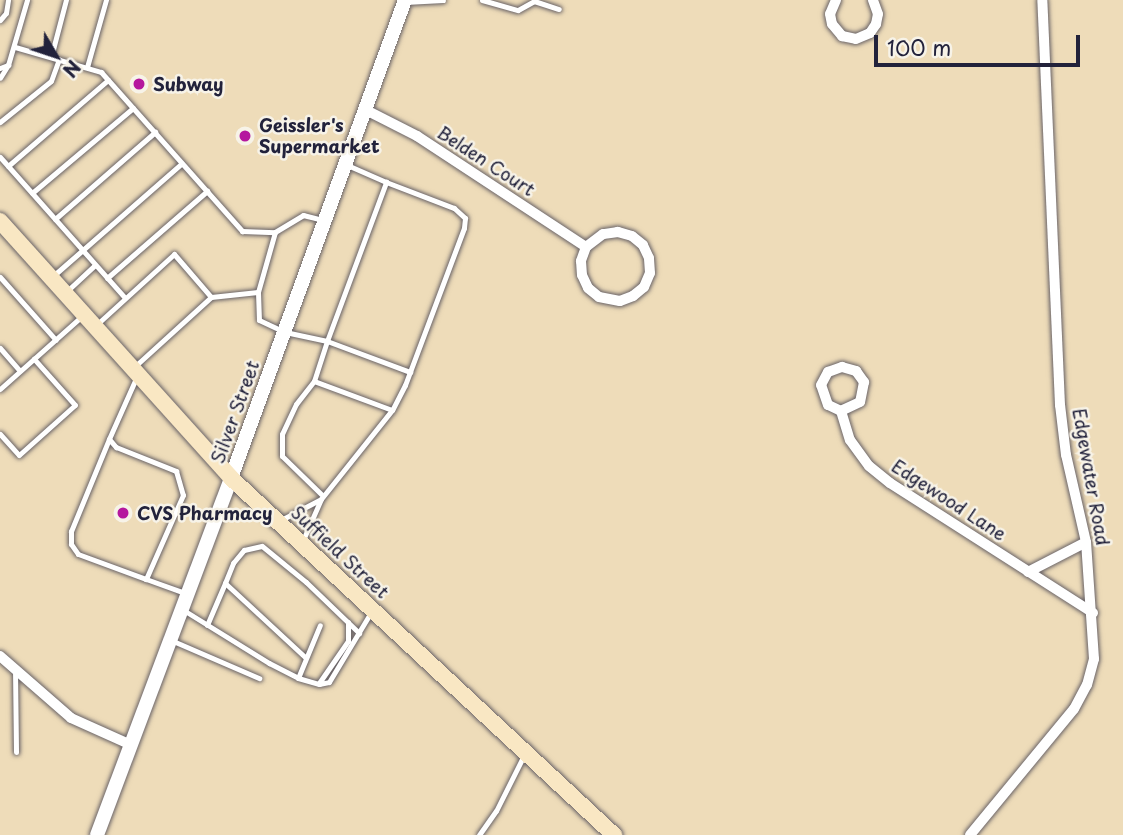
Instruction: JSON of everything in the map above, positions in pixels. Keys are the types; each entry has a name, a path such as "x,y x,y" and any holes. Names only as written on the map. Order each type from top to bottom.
{"main road":[{"name":"Suffield Street","path":"1,225 231,478 614,835"}],"street":[{"path":"831,1 830,19 834,29 842,36 856,39 870,33 876,24 877,9 873,0"},
{"name":"Edgewater Road","path":"970,835 1082,696 1094,659 1086,541 1066,455 1060,405 1042,0"},
{"name":"Silver Street","path":"97,835 285,332 405,1"},
{"name":"Belden Court","path":"364,109 417,136 586,247"},
{"path":"610,232 632,236 643,245 649,258 650,273 644,286 633,296 620,301 606,300 593,293 584,282 581,268 586,247 597,237 610,232"},
{"name":"Edgewood Lane","path":"841,411 860,402 865,389 856,371 842,367 828,372 821,385 828,405 841,411 850,440 878,475 1093,614"},
{"path":"1028,572 1086,541"},
{"path":"0,656 71,718 131,745"}],"lane":[{"path":"0,20 6,13 8,0"},
{"path":"0,78 15,47 27,0"},
{"path":"51,57 66,0"},
{"path":"87,67 106,0"},
{"path":"405,1 443,0"},
{"path":"482,0 518,10 534,1 559,9"},
{"path":"15,47 101,72 242,231 275,232 303,215 324,220"},
{"path":"0,122 51,81 59,60"},
{"path":"0,68 8,65"},
{"path":"8,166 108,80"},
{"path":"32,193 133,108"},
{"path":"55,219 155,132"},
{"path":"0,156 125,298"},
{"path":"51,278 182,163"},
{"path":"302,543 322,497 400,399 464,228 465,218 454,208 344,164"},
{"path":"322,497 282,456 282,434 296,404 314,381 386,182"},
{"path":"107,278 207,191"},
{"path":"275,232 258,292 259,320 285,332 327,341 410,372"},
{"path":"0,389 55,340 125,298 174,254 211,297"},
{"path":"65,293 95,265"},
{"path":"0,278 55,340"},
{"path":"188,594 78,554 71,544 71,531 135,371 211,297 258,292"},
{"path":"0,348 20,371"},
{"path":"0,434 19,455 75,405 34,359"},
{"path":"314,381 392,410"},
{"path":"109,439 116,447 176,471 183,495 146,579"},
{"path":"279,522 322,497"},
{"path":"207,625 233,563 244,550 262,546 306,582 359,633"},
{"path":"225,583 306,658"},
{"path":"182,609 243,649 298,678 319,684 330,682 373,608"},
{"path":"319,684 348,641 348,622"},
{"path":"298,678 320,625"},
{"path":"170,640 259,678"},
{"path":"15,669 16,752"},
{"path":"479,835 496,811 526,752"}],"place":[{"name":"Subway","path":"139,84"},
{"name":"Geissler's Supermarket","path":"245,136"},
{"name":"CVS Pharmacy","path":"123,513"}]}
